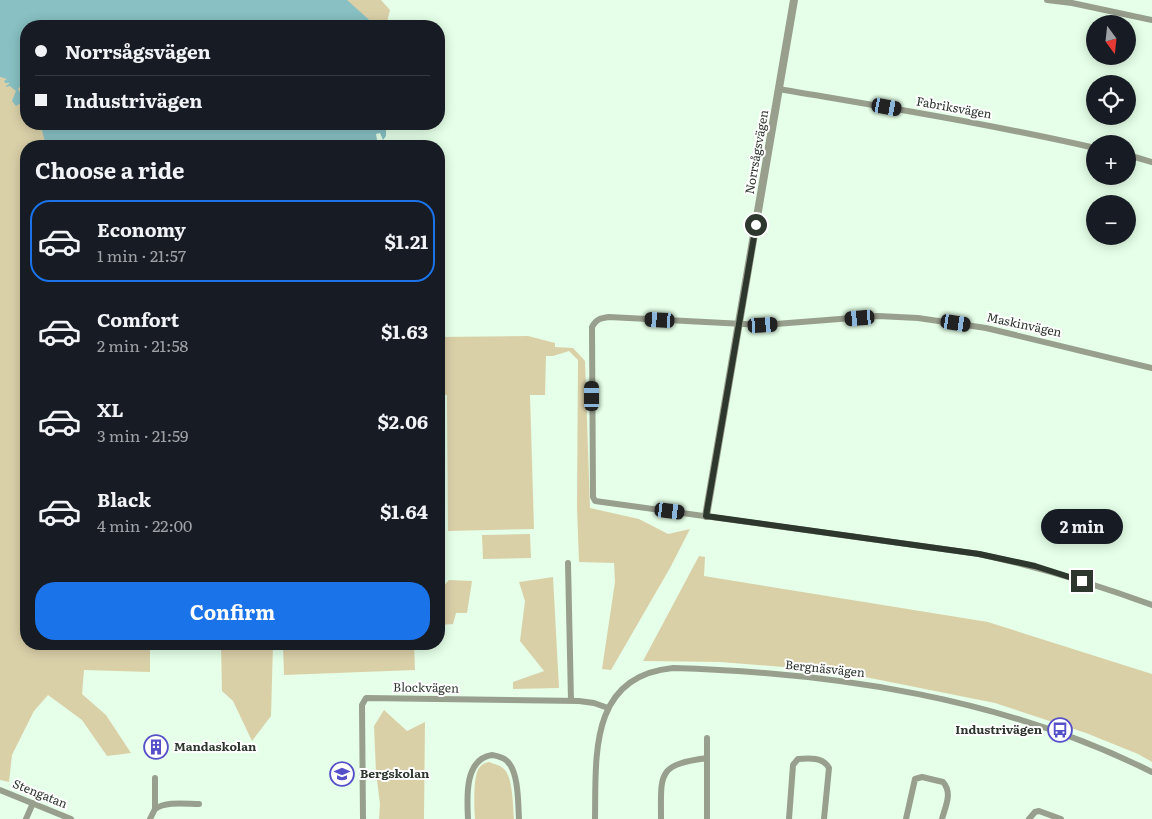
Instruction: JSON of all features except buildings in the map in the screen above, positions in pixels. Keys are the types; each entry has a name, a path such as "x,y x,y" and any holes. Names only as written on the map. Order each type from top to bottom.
{"street":[{"name":"Norrsågsvägen","path":"706,516 794,0"},
{"path":"1047,0 1152,20"},
{"name":"Fabriksvägen","path":"779,89 946,118 1086,146"},
{"path":"1136,157 1152,162"},
{"name":"Maskinvägen","path":"706,516 595,501 593,497 592,327 600,318 763,325 878,316 918,318 986,328 1152,368"},
{"path":"706,516 979,554 1035,566 1152,605"},
{"path":"568,563 571,701"},
{"name":"Bergnäsvägen","path":"595,819 600,736 608,708 616,696 631,682 644,674 661,670 689,669 853,682 901,690 949,700 1035,724 1080,740 1152,772"},
{"name":"Blockvägen","path":"363,819 362,705 366,698 571,701 594,703 608,708"},
{"path":"707,738 707,819"},
{"path":"468,819 470,775 480,759 492,755 507,761 512,769 518,797 519,819"},
{"path":"661,819 662,777 674,765 684,761 707,758"},
{"path":"789,819 793,765 798,759 807,758 822,760 826,762 829,768 824,819"},
{"path":"906,819 912,786 915,779 922,776 943,782 948,788 948,798 942,819"},
{"path":"150,819 155,809 155,778"},
{"name":"Stengatan","path":"0,790 71,819"},
{"path":"26,819 33,803"},
{"path":"155,809 170,804 199,804"},
{"path":"1029,819 1035,812 1039,811 1061,819"}],"shaded area":[{"path":"0,0 381,0 390,10 388,20 369,20 356,9 142,20 20,20 20,130 254,130 245,140 20,140 20,650 150,650 150,672 84,670 82,694 106,715 131,753 107,756 82,720 48,695 34,711 12,755 9,782 0,780"},
{"path":"528,336 555,343 555,347 573,348 585,361 590,508 639,519 668,534 690,529 670,568 611,670 602,669 615,582 614,563 579,562 577,507 578,360 569,351 546,356 545,395 530,395 534,529 448,531 445,337"},
{"path":"530,534 531,558 483,559 482,535"},
{"path":"699,556 705,557 704,576 988,622 1152,674 1152,762 1138,754 1086,733 995,703 835,671 720,662 643,661"},
{"path":"553,577 559,688 513,689 513,682 544,671 520,641 525,601 519,582"},
{"path":"449,580 472,581 467,613 456,613 453,624 445,625 445,584"},
{"path":"221,650 273,650 271,716 252,741 233,701 222,691"},
{"path":"283,650 414,650 415,670 284,675"},
{"path":"384,710 407,731 425,722 424,819 379,819 380,804 376,772 374,726"},
{"path":"489,762 501,766 507,773 512,792 514,819 475,819 474,792 477,772 481,766"}],"water":[{"path":"0,0 347,0 369,20 20,20 20,86 18,89 20,104 16,106 12,101 16,91 10,86 6,87 10,83 5,83 4,81 7,79 0,77"},
{"path":"42,130 386,130 386,136 383,140 380,133 376,134 377,140 44,140"}],"place":[{"name":"Industrivägen","path":"1060,730"},
{"name":"Mandaskolan","path":"156,747"},
{"name":"Bergskolan","path":"342,774"}],"route":[{"path":"756,225 706,516 979,554 1035,566 1082,581"}]}
